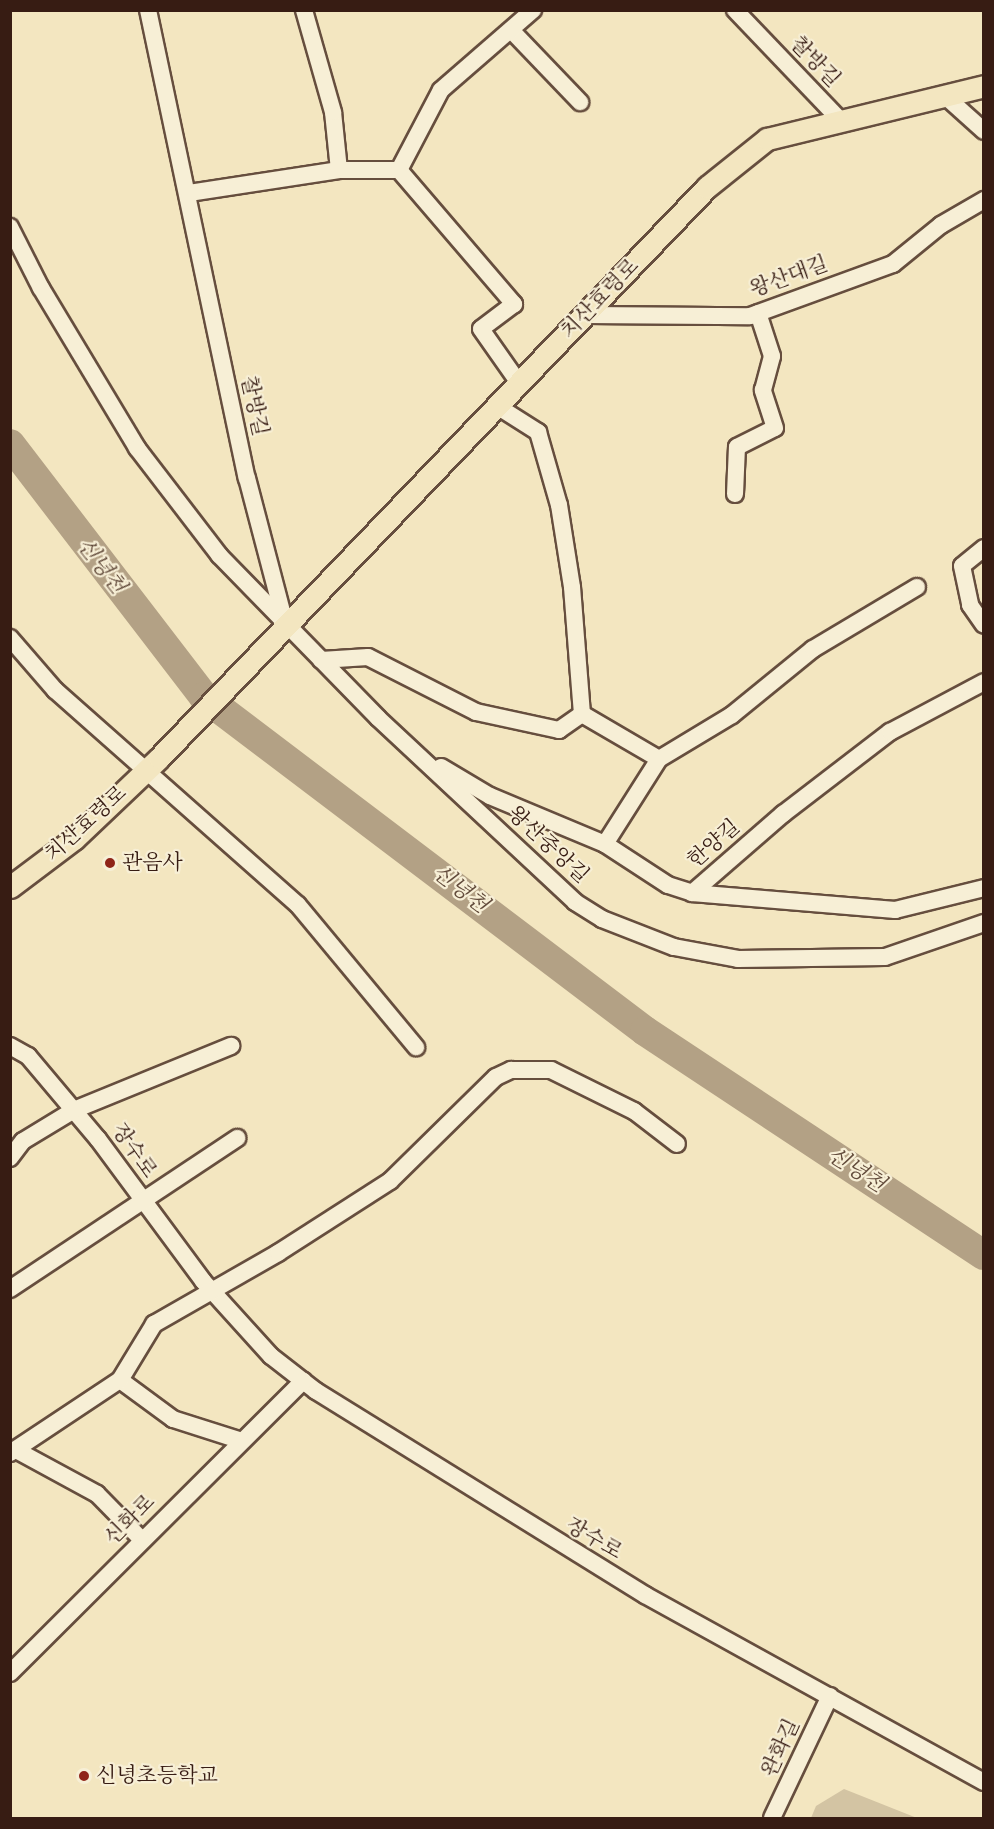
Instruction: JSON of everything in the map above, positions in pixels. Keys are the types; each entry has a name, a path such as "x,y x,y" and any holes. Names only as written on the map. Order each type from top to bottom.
{"main road":[{"name":"치산효령로","path":"10,887 74,839 153,764 707,187 767,139 839,119 984,86"}],"street":[{"name":"찰방길","path":"148,10 189,193 247,478 286,627"},
{"path":"304,10 333,112 339,170"},
{"path":"399,170 441,90 533,10"},
{"name":"찰방길","path":"735,10 839,119"},
{"path":"511,30 580,102"},
{"path":"945,96 984,131"},
{"path":"189,193 339,170 399,170 514,304 481,329 519,383"},
{"name":"왕산대길","path":"586,315 704,318 758,313 892,264 941,225 984,200"},
{"name":"왕산중앙길","path":"10,227 41,288 138,448 219,555 286,627 567,896 603,919 674,947 738,959 848,961 885,957 984,923"},
{"path":"735,494 737,447 776,428 763,390 771,356 758,313"},
{"path":"497,406 538,432 558,505 572,587 582,714"},
{"path":"984,548 962,566 970,605 984,625"},
{"name":"왕산중앙길","path":"605,844 659,759 732,715 813,649 917,587"},
{"path":"10,638 55,690 153,764 298,905 416,1047"},
{"path":"321,660 368,657 476,712 559,730 582,714"},
{"name":"한양길","path":"425,758 490,796 605,844 668,885 692,893 783,814 890,732 984,682"},
{"path":"582,714 659,759"},
{"path":"692,893 895,910 984,888"},
{"name":"장수로","path":"10,1046 28,1056 74,1110 142,1202 213,1291 271,1356 303,1381 524,1523 984,1782"},
{"path":"10,1158 23,1141 74,1110 231,1046"},
{"path":"141,1539 97,1494 13,1452 120,1380 154,1324 213,1291 390,1181 453,1124 475,1096 511,1070 551,1070 585,1083 634,1111 677,1144"},
{"path":"10,1289 237,1138"},
{"path":"120,1380 173,1419 242,1441"},
{"name":"신화로","path":"10,1673 141,1539 303,1381"},
{"name":"완화길","path":"772,1818 830,1696"}],"shaded area":[{"path":"844,1789 917,1818 811,1818 816,1806"}],"waterway":[{"name":"신녕천","path":"10,444 204,697 645,1031 984,1255"}],"place":[{"name":"관음사","path":"110,863"},
{"name":"신녕초등학교","path":"84,1776"}]}
